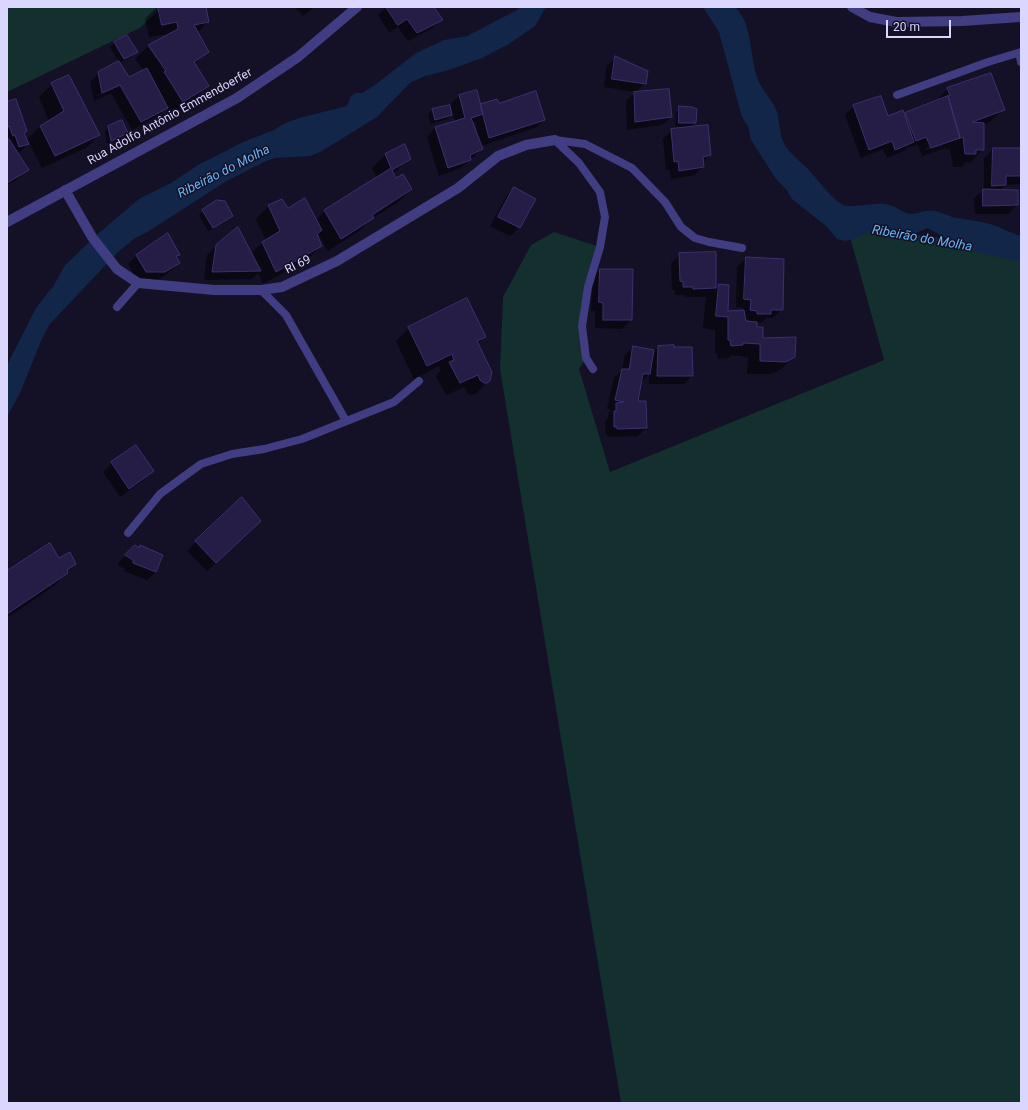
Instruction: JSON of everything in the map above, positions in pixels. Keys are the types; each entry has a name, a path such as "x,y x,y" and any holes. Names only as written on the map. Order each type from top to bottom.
{"street":[{"name":"Rua Adolfo Antônio Emmendoerfer","path":"7,222 237,98 298,57 357,7"},
{"path":"852,7 870,17 896,22 962,21 1021,17"},
{"name":"RI 69","path":"65,190 92,237 117,269 138,283 214,290 261,290 282,287 336,261 458,188 498,156 526,146 555,140"}],"lane":[{"path":"897,94 988,62 1020,53 1021,62"},
{"path":"555,140 585,144 632,168 665,202 681,227 695,238 742,248"},
{"path":"555,140 579,163 600,192 605,217 600,247 588,288 582,326 586,358 592,369"},
{"path":"118,307 138,283"},
{"path":"261,290 286,315 346,421"},
{"path":"128,533 160,494 201,464 232,454 264,449 302,439 394,402 419,381"}],"green space":[{"path":"7,7 162,7 140,28 7,92"},
{"path":"847,226 951,243 1021,259 1021,1103 621,1103 500,369 503,297 531,245 554,232 600,247 582,326 586,358 579,369 610,472 884,360"}],"water":[{"path":"520,7 546,7 535,26 509,44 482,58 449,70 425,76 410,83 377,117 322,151 310,156 275,158 264,162 225,182 149,231 135,238 117,253 49,325 20,393 7,417 7,365 36,308 54,285 65,265 100,232 139,199 171,183 198,165 243,142 274,130 283,124 299,118 347,106 351,96 355,93 362,93 375,85 416,53 444,40 467,36"},
{"path":"703,7 735,7 741,15 749,34 757,77 761,86 776,108 781,134 786,147 838,202 847,206 885,204 911,214 925,211 940,212 954,217 994,225 1021,236 1021,261 998,251 968,251 958,247 927,228 912,235 900,234 885,229 877,229 845,241 837,239 826,226 792,199 786,189 776,179 751,140 748,126 742,117 719,32"}],"building":[{"path":"158,7 206,7 209,22 194,25 209,52 194,62 209,86 183,102 164,72 166,71 148,45 178,29 177,22 162,25"},
{"path":"386,7 434,7 443,20 417,33 407,19 398,25"},
{"path":"127,35 138,52 124,59 114,42"},
{"path":"615,56 648,71 646,84 612,79"},
{"path":"119,61 129,77 147,68 168,108 141,122 120,85 102,93 98,72"},
{"path":"991,73 1005,110 972,122 984,123 984,150 976,150 976,154 965,154 963,137 960,138 947,88"},
{"path":"69,75 100,135 55,156 40,126 64,111 51,83"},
{"path":"669,89 672,117 635,122 634,92"},
{"path":"477,90 483,114 471,118 483,149 470,155 471,160 448,168 435,127 465,118 459,95"},
{"path":"536,91 545,120 489,138 480,104 497,99 499,103"},
{"path":"881,96 888,116 903,110 914,142 895,150 892,141 869,150 853,105"},
{"path":"948,96 960,138 931,148 926,137 916,141 905,113"},
{"path":"16,99 27,131 24,133 29,144 19,147 15,135 13,136 9,126 7,127 7,102"},
{"path":"450,105 452,115 435,120 432,109"},
{"path":"679,106 697,109 696,123 679,123"},
{"path":"122,120 128,133 111,141 108,126"},
{"path":"708,125 711,155 703,157 704,167 679,171 678,161 674,162 671,129"},
{"path":"9,139 29,170 7,183 7,141"},
{"path":"405,144 411,159 392,170 396,178 403,174 412,189 372,215 374,218 341,239 324,210 391,168 385,154"},
{"path":"993,148 1021,148 1021,176 1006,176 1006,185 992,186"},
{"path":"514,187 536,199 520,228 498,217"},
{"path":"983,189 1018,190 1018,205 983,206"},
{"path":"305,198 322,230 317,234 322,246 276,272 262,242 280,231 268,205 282,199 288,208"},
{"path":"217,200 225,201 233,216 213,228 202,210"},
{"path":"238,227 261,271 212,272 216,245"},
{"path":"168,233 180,255 176,256 180,263 165,272 146,272 136,255"},
{"path":"716,252 716,288 693,289 693,287 683,287 683,282 680,281 679,253"},
{"path":"746,257 784,259 783,310 771,310 771,314 757,314 757,311 750,310 751,300 744,299"},
{"path":"600,269 633,269 632,320 603,320 603,303 599,302"},
{"path":"719,284 729,285 728,311 744,310 746,321 757,322 757,327 763,327 763,338 796,337 795,357 786,362 760,361 760,344 743,343 743,345 731,346 730,340 728,340 728,317 716,316"},
{"path":"467,298 486,337 477,341 492,372 490,381 487,383 480,380 478,375 460,383 449,362 454,360 452,354 427,366 408,327"},
{"path":"674,345 674,347 692,347 693,376 657,376 658,346"},
{"path":"633,346 654,350 650,374 643,374 638,401 646,401 647,428 617,429 617,427 614,427 614,411 616,411 616,403 624,402 615,400 622,369 629,369"},
{"path":"136,445 154,471 129,489 111,462"},
{"path":"242,497 261,521 216,563 195,541"},
{"path":"50,543 59,558 70,552 76,564 67,570 68,573 7,614 7,571"},
{"path":"135,545 139,548 140,545 163,555 156,572 133,563 133,560 125,555"}],"waterway":[{"name":"Ribeirão do Molha","path":"867,229 962,245"},
{"name":"Ribeirão do Molha","path":"981,250 1021,259"}]}
